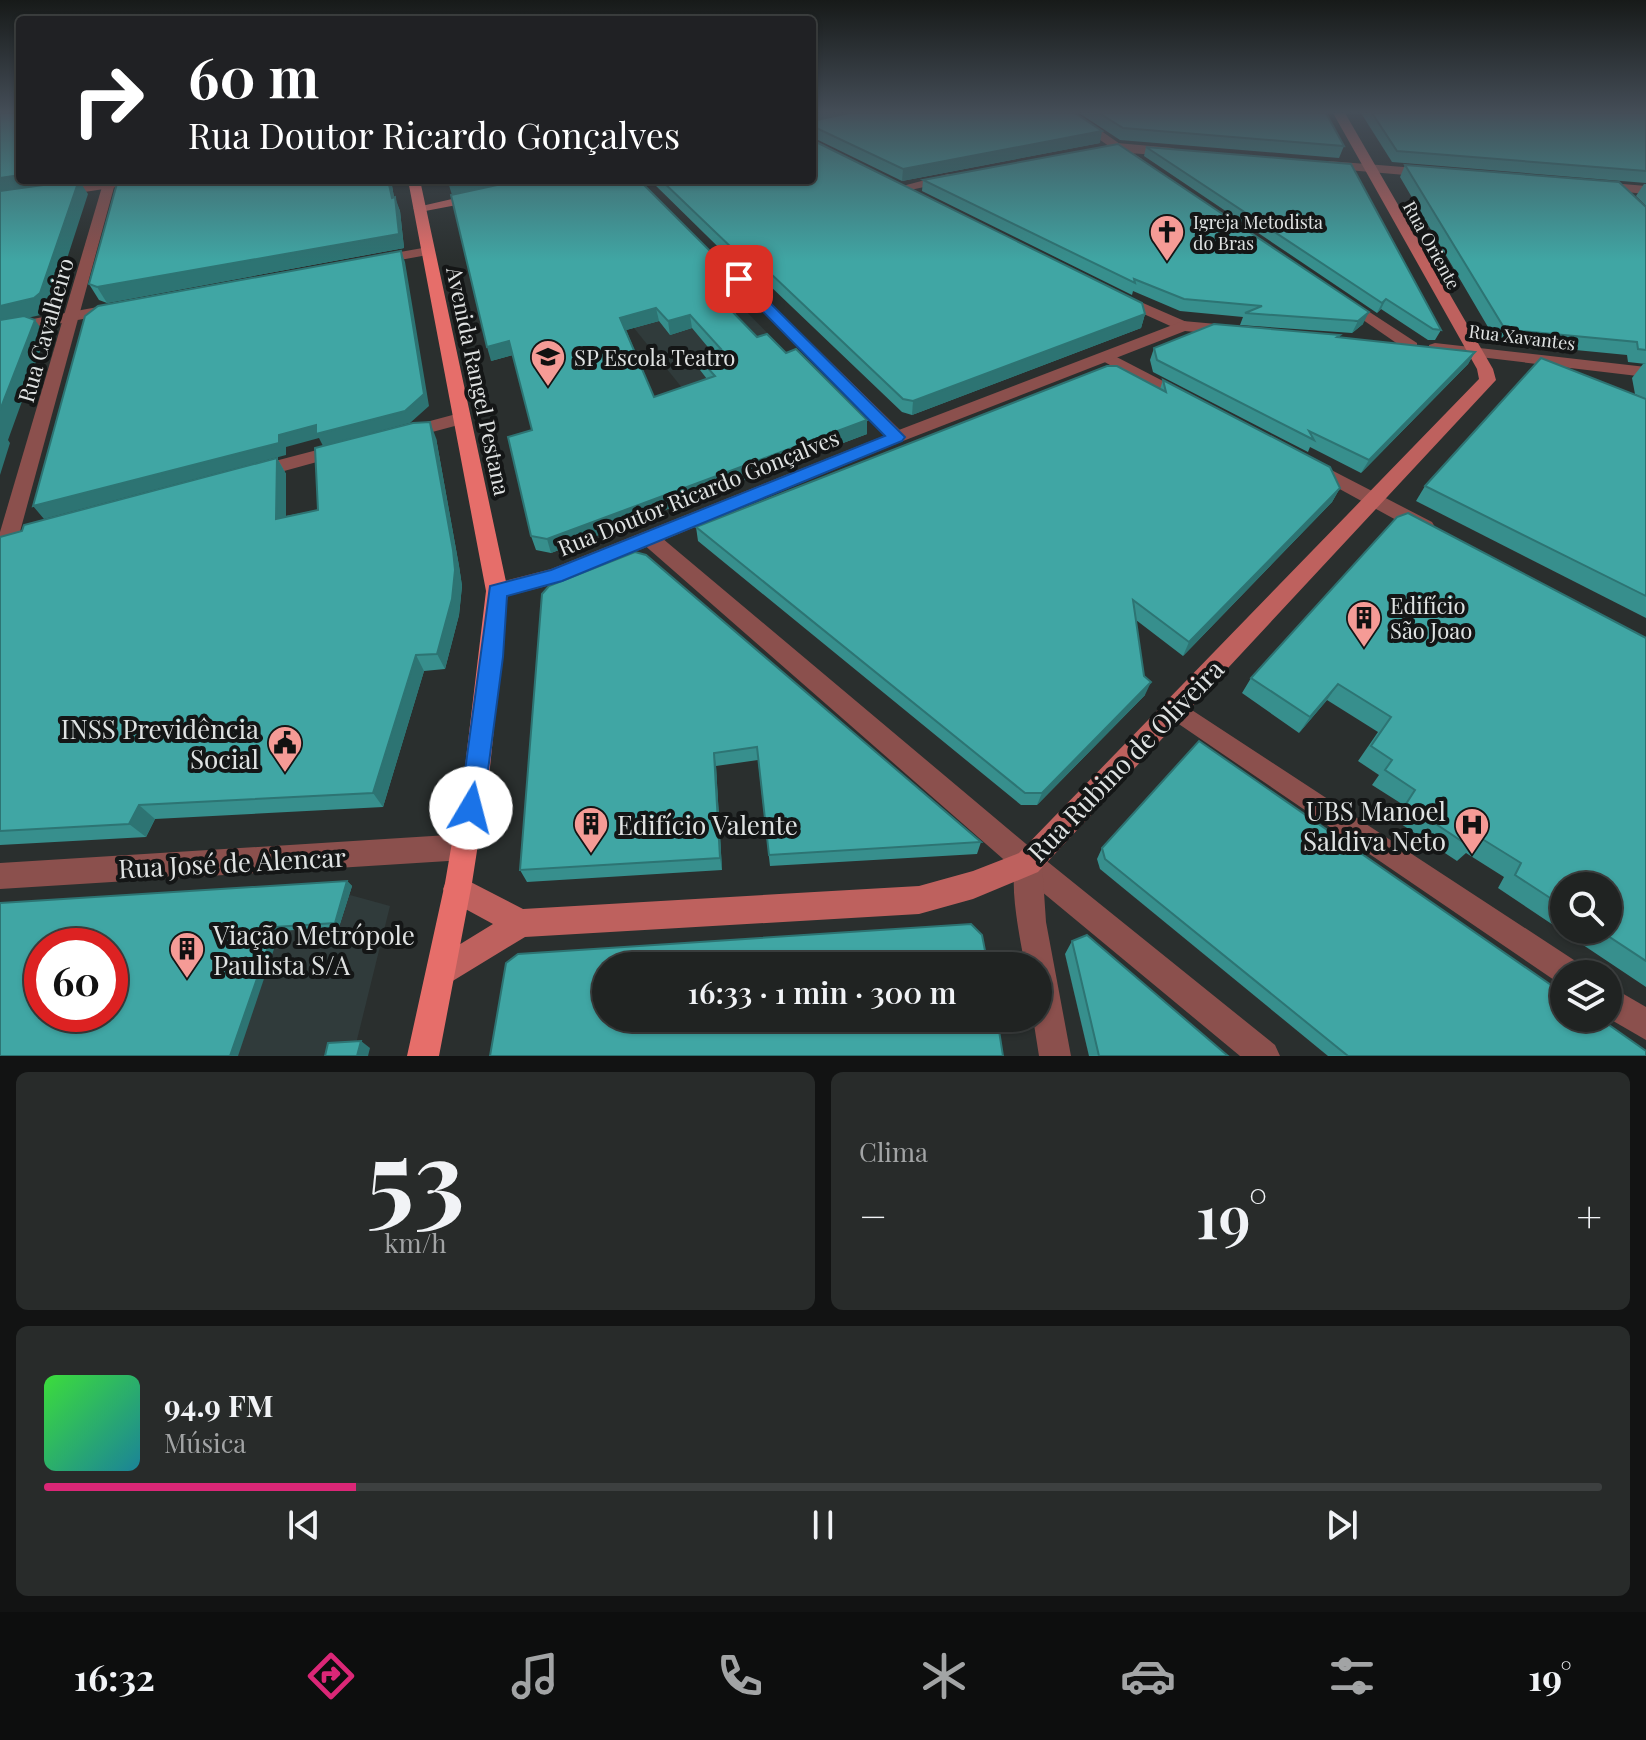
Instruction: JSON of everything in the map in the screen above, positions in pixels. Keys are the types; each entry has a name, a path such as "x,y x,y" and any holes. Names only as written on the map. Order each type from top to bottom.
{"main road":[{"name":"Rua Oriente","path":"1366,162 1473,351"},
{"name":"Avenida Rangel Pestana","path":"415,184 460,419 491,547 497,591 493,657 464,847 423,1056"},
{"path":"420,208 489,195"},
{"name":"Rua Rubino de Oliveira","path":"441,972 521,923 919,900 973,885 1028,863 1485,386 1488,375 1473,351"},
{"path":"457,889 521,923"}],"street":[{"path":"1140,162 1150,169"},
{"path":"1314,163 1435,173"},
{"path":"929,202 895,185 969,174"},
{"path":"44,194 99,184"},
{"name":"Rua Cavalheiro","path":"4,540 109,184"},
{"path":"1585,185 1646,190"},
{"path":"1616,187 1635,207"},
{"path":"705,246 897,437"},
{"path":"357,264 428,251"},
{"path":"1326,288 1411,346"},
{"path":"1106,291 1183,326 1244,331"},
{"path":"0,330 130,306"},
{"name":"Rua Doutor Ricardo Gonçalves","path":"497,591 555,576 897,437 1183,326"},
{"name":"Rua Xavantes","path":"1380,343 1646,372"},
{"path":"1107,357 1201,408"},
{"path":"1526,358 1591,385"},
{"path":"386,438 460,419"},
{"path":"240,477 357,446"},
{"path":"1298,459 1445,537"},
{"path":"4,540 31,533"},
{"path":"649,538 1028,863 1264,1056"},
{"path":"1175,709 1550,961"},
{"name":"Rua José de Alencar","path":"0,876 464,847"},
{"path":"1028,863 1032,922 1055,1056"},
{"path":"1622,1009 1646,1025"}],"shaded area":[{"path":"730,295 797,363 691,399 630,323"},
{"name":"Viação Metrópole Paulista S/A","path":"321,887 390,906 353,1056 0,1056 0,907"}],"building":[{"path":"0,162 16,162 16,176 0,178"},
{"path":"816,162 857,162 1142,303 1145,314 913,401 903,399 768,271 758,273 665,184 816,184"},
{"path":"889,162 938,162 903,169"},
{"path":"1019,162 1145,162 1369,312 1358,321 1245,313 1262,306 1184,299 1134,279 1135,283 923,180"},
{"path":"1169,162 1351,164 1441,330 1433,329 1386,299 1382,303"},
{"path":"1537,162 1646,162 1646,171"},
{"path":"1405,165 1619,182 1646,207 1646,350 1638,349 1637,342 1511,330 1503,326"},
{"path":"50,184 78,184 40,293 34,298 0,306 0,191"},
{"path":"117,184 389,184 392,198 395,197 399,234 97,287 89,284"},
{"path":"502,184 643,184 738,279 719,284 734,300 724,303 757,337 767,334 786,353 796,349 867,420 547,539 531,536 508,437 532,430 509,341 487,347 451,195","holes":["656,308 668,321 690,315 721,349 698,357 715,376 654,397 620,318"]},
{"path":"401,251 424,394 405,411 316,434 316,425 279,435 279,443 33,506 85,316 98,306"},
{"path":"24,316 35,320 0,410 0,320"},
{"path":"1214,324 1340,335 1337,337 1475,352 1369,460 1309,431 1314,440 1157,360 1154,348"},
{"path":"1541,358 1646,399 1646,596 1425,486"},
{"path":"1107,366 1117,366 1166,392 1163,380 1330,467 1340,488 1189,642 1133,600 1144,676 1151,682 1042,793 1025,793 696,527"},
{"path":"430,422 453,550 455,570 452,599 437,654 416,655 373,793 139,805 129,824 0,831 0,537 22,531 24,525 277,458 276,519 318,510 315,448 413,423"},
{"path":"1408,513 1646,638 1646,961 1620,944 1622,872 1550,872 1550,898 1515,875 1521,863 1479,837 1472,848 1406,804 1415,790 1385,770 1392,760 1371,746 1391,717 1338,684 1310,717 1251,678 1397,517"},
{"path":"635,552 646,555 981,842 769,855 757,747 714,753 720,858 520,870 542,594 549,586"},
{"path":"1199,741 1550,984 1550,1032 1619,1032 1646,1051 1646,1056 1348,1056 1105,859 1102,848"},
{"name":"Viação Metrópole Paulista S/A","path":"347,881 335,923 275,927 230,1056 0,1056 0,903"},
{"path":"971,924 982,935 985,952 592,952 592,1032 999,1032 1003,1056 490,1056 506,963 518,954"},
{"path":"1087,935 1228,1056 1099,1056 1072,941"},
{"path":"361,1041 357,1056 325,1056 328,1043"}],"place":[{"name":"Igreja Metodista do Bras","path":"1167,263"},
{"name":"SP Escola Teatro","path":"548,388"},
{"name":"Edifício São Joao","path":"1364,649"},
{"name":"INSS Previdência Social","path":"285,774"},
{"name":"Edifício Valente","path":"591,855"},
{"name":"UBS Manoel Saldiva Neto","path":"1472,856"},
{"name":"Viação Metrópole Paulista S/A","path":"187,980"}],"route":[{"path":"471,808 493,657 497,591 555,576 897,437 739,279"}]}
